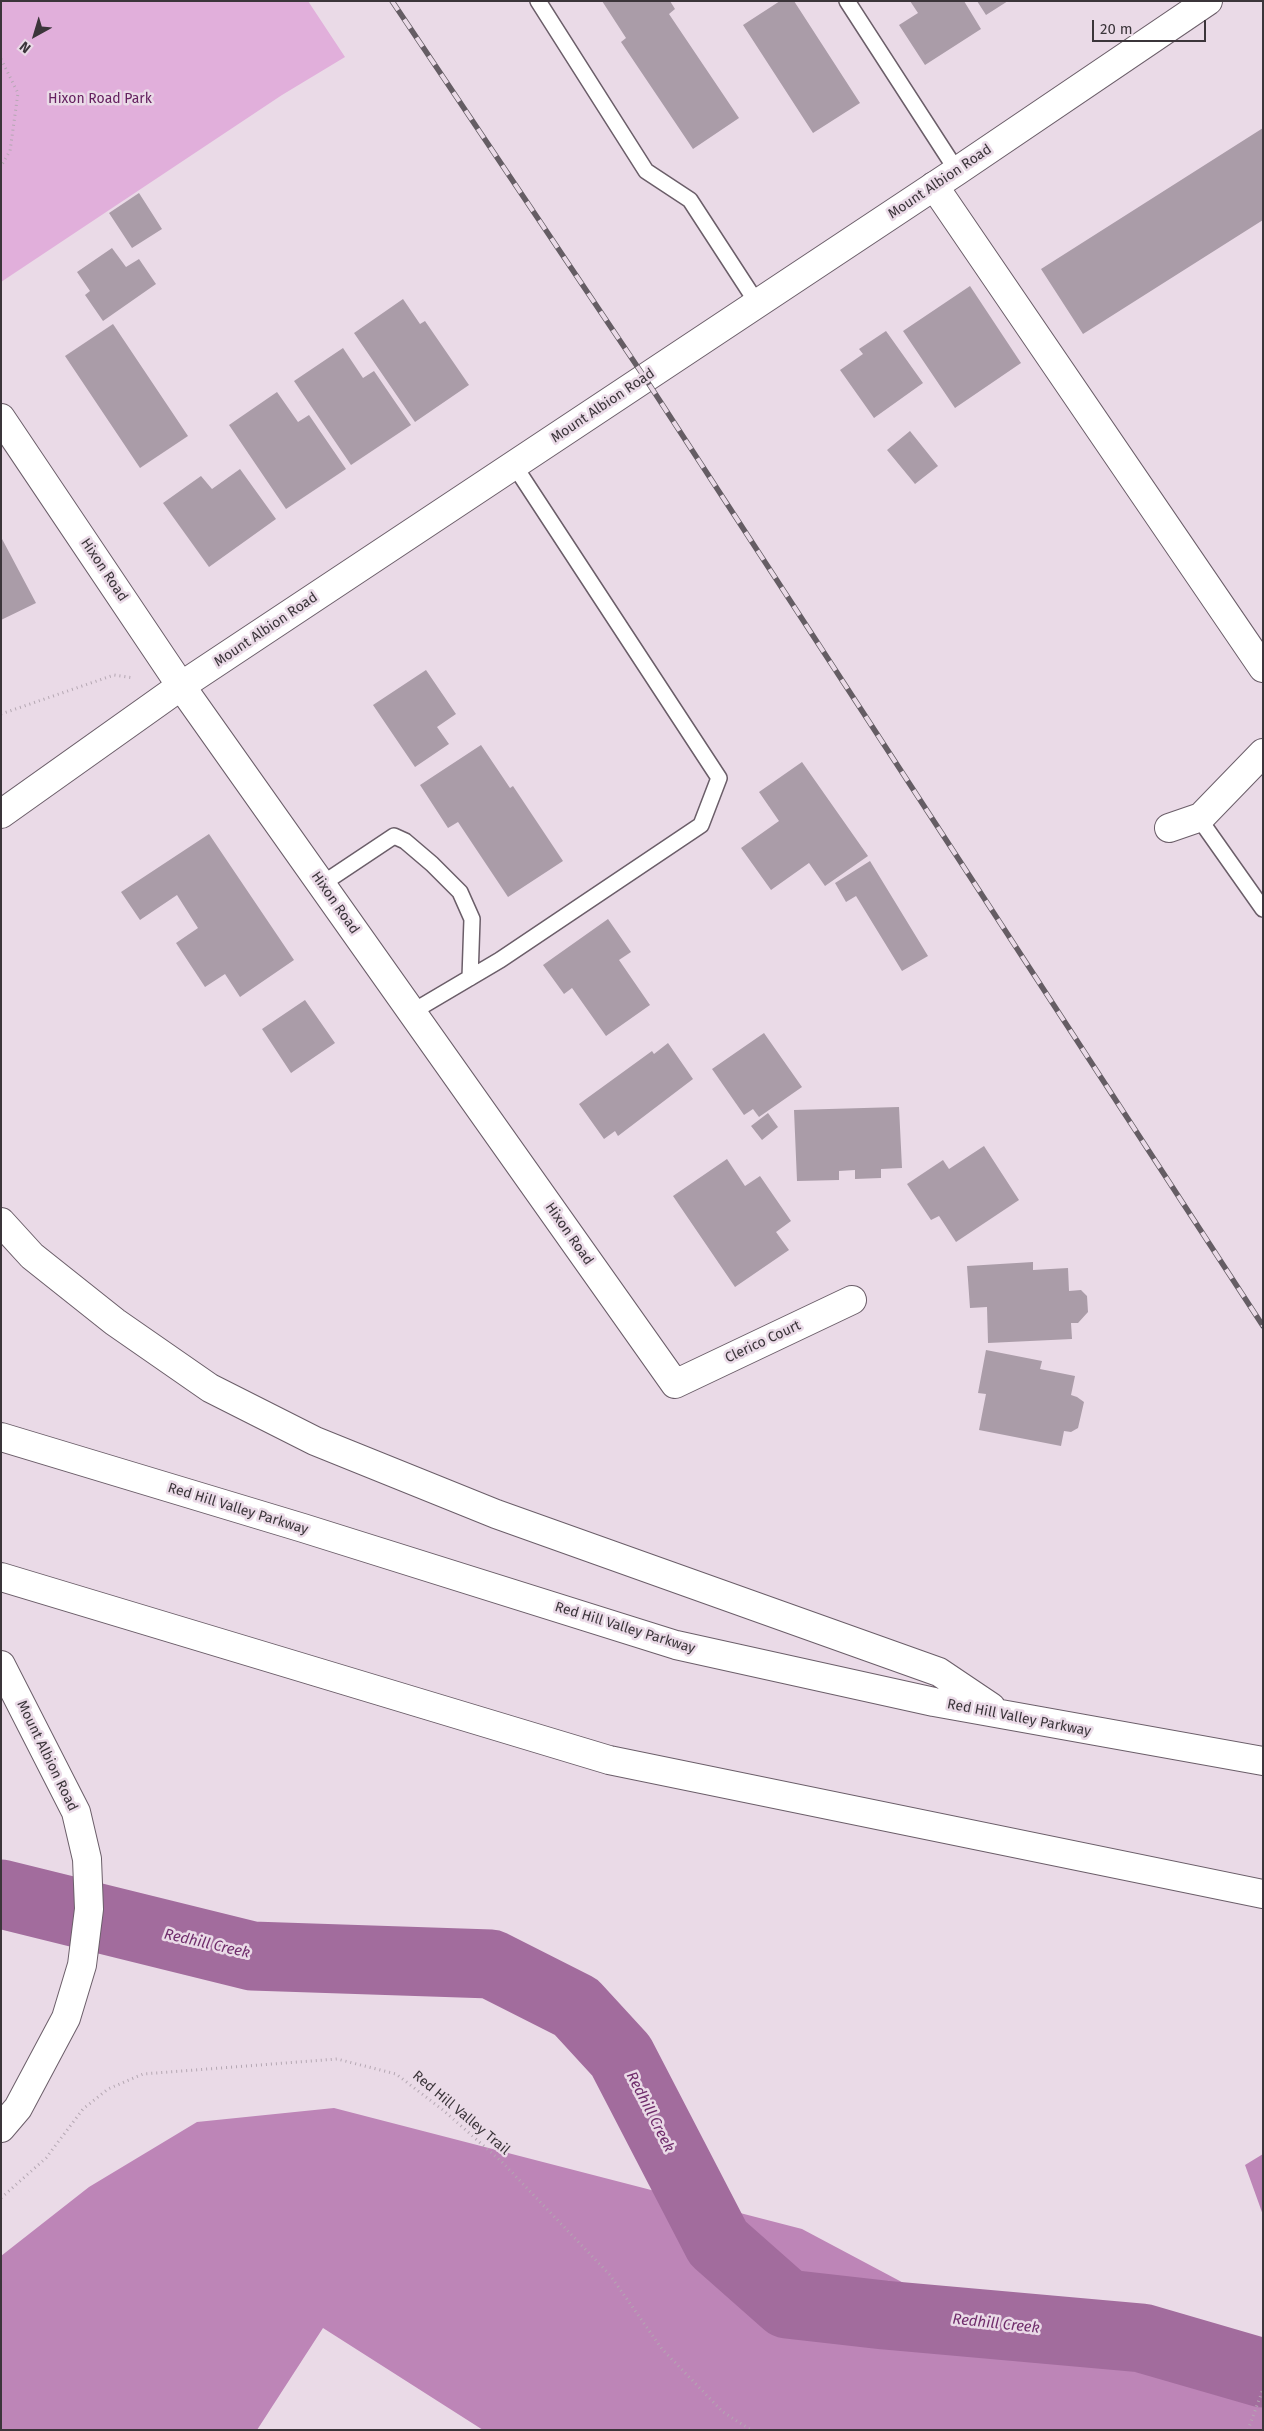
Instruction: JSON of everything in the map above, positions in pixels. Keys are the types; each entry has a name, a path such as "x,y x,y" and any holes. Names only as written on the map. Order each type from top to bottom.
{"main road":[{"name":"Mount Albion Road","path":"1,814 181,686 957,171 1208,1"},
{"path":"934,186 1263,668"},
{"name":"Hixon Road","path":"1,418 181,686 675,1384"},
{"path":"1169,828 1198,817 1263,754"},
{"path":"1,1222 32,1256 123,1327 210,1388 315,1441 496,1514 939,1672 1001,1714"},
{"name":"Clerico Court","path":"675,1384 852,1300"},
{"name":"Red Hill Valley Parkway","path":"1,1437 304,1528 676,1645 934,1702 1263,1760"},
{"path":"1,1577 609,1760 1263,1894"},
{"name":"Mount Albion Road","path":"1,1665 76,1812 87,1859 90,1909 82,1965 66,2018 18,2108 1,2128"}],"lane":[{"path":"538,1 646,171 690,200 757,303"},
{"path":"848,1 957,171"},
{"path":"412,1012 500,960 701,825 719,778 514,465"},
{"path":"1198,817 1263,909"},
{"path":"322,884 394,836 405,841 460,892 472,919 470,978"}],"path":[{"path":"1,59 18,93 10,151 1,166"},
{"path":"1,714 114,675 181,686"},
{"name":"Red Hill Valley Trail","path":"1,2198 46,2158 83,2109 108,2089 143,2074 337,2059 396,2074 443,2110 502,2162 610,2275 662,2349 723,2412 751,2430"},
{"path":"1248,2430 1263,2389"}],"green space":[{"name":"Hixon Road Park","path":"1,1 308,1 345,57 282,95 1,282"}],"shaded area":[{"path":"334,2108 802,2229 1024,2347 1206,2383 1263,2381 1263,2430 483,2430 323,2328 257,2430 1,2430 1,2256 89,2187 197,2122"},
{"path":"1263,2154 1263,2215 1245,2165"}],"building":[{"path":"602,1 670,1 675,9 669,14 739,118 693,149 621,42 626,38"},
{"path":"780,1 794,1 860,103 813,133 743,25"},
{"path":"910,1 964,1 981,29 925,65 899,25 918,13"},
{"path":"977,1 1008,1 986,15"},
{"path":"1263,128 1263,220 1083,334 1041,269"},
{"path":"139,193 162,229 132,248 109,213"},
{"path":"112,248 126,267 139,259 156,284 103,321 85,295 90,291 77,272"},
{"path":"970,286 1021,363 955,408 903,331"},
{"path":"403,299 420,324 425,321 469,385 415,422 354,333"},
{"path":"113,324 188,436 140,468 65,356"},
{"path":"886,331 923,383 874,418 840,370 863,354 859,349"},
{"path":"343,348 363,378 374,371 411,425 351,465 294,381"},
{"path":"277,392 298,422 309,415 346,469 286,509 229,425"},
{"path":"910,431 938,466 915,484 887,450"},
{"path":"240,469 276,519 209,567 163,503 201,476 212,489"},
{"path":"1,537 36,603 1,620"},
{"path":"426,670 456,714 437,727 449,744 415,767 373,705"},
{"path":"481,745 510,788 513,786 563,861 508,897 458,822 448,828 420,785"},
{"path":"802,762 868,856 825,886 809,863 771,890 741,848 779,821 759,792"},
{"path":"209,834 294,960 240,997 225,974 205,987 176,943 198,928 177,895 140,920 121,892"},
{"path":"870,861 928,956 902,971 856,896 846,902 835,883"},
{"path":"608,919 631,952 619,960 650,1005 606,1036 572,988 564,994 543,965"},
{"path":"305,1000 335,1043 291,1073 262,1029"},
{"path":"764,1033 802,1087 759,1117 753,1109 744,1115 712,1069"},
{"path":"668,1043 693,1079 618,1136 615,1131 604,1139 579,1104 652,1051 654,1054"},
{"path":"899,1107 902,1168 881,1169 881,1178 855,1179 855,1170 839,1171 839,1180 797,1181 794,1110"},
{"path":"768,1113 778,1127 762,1140 751,1126"},
{"path":"984,1146 1019,1200 956,1242 939,1216 931,1220 907,1184 943,1160 949,1169"},
{"path":"727,1159 745,1186 760,1176 791,1221 776,1232 789,1250 735,1287 673,1196"},
{"path":"1033,1262 1033,1270 1068,1268 1069,1291 1081,1290 1087,1296 1088,1312 1078,1323 1071,1323 1072,1339 988,1343 987,1307 970,1308 967,1266"},
{"path":"986,1350 1042,1361 1040,1369 1075,1376 1071,1395 1084,1402 1078,1428 1071,1432 1064,1431 1061,1446 979,1430 986,1394 978,1393"}],"waterway":[{"name":"Redhill Creek","path":"1,1894 252,1956 491,1964 576,2007 621,2056 718,2243 787,2304 884,2315 1142,2338 1263,2373"}],"railway":[{"path":"392,1 645,378 1263,1326"}]}
